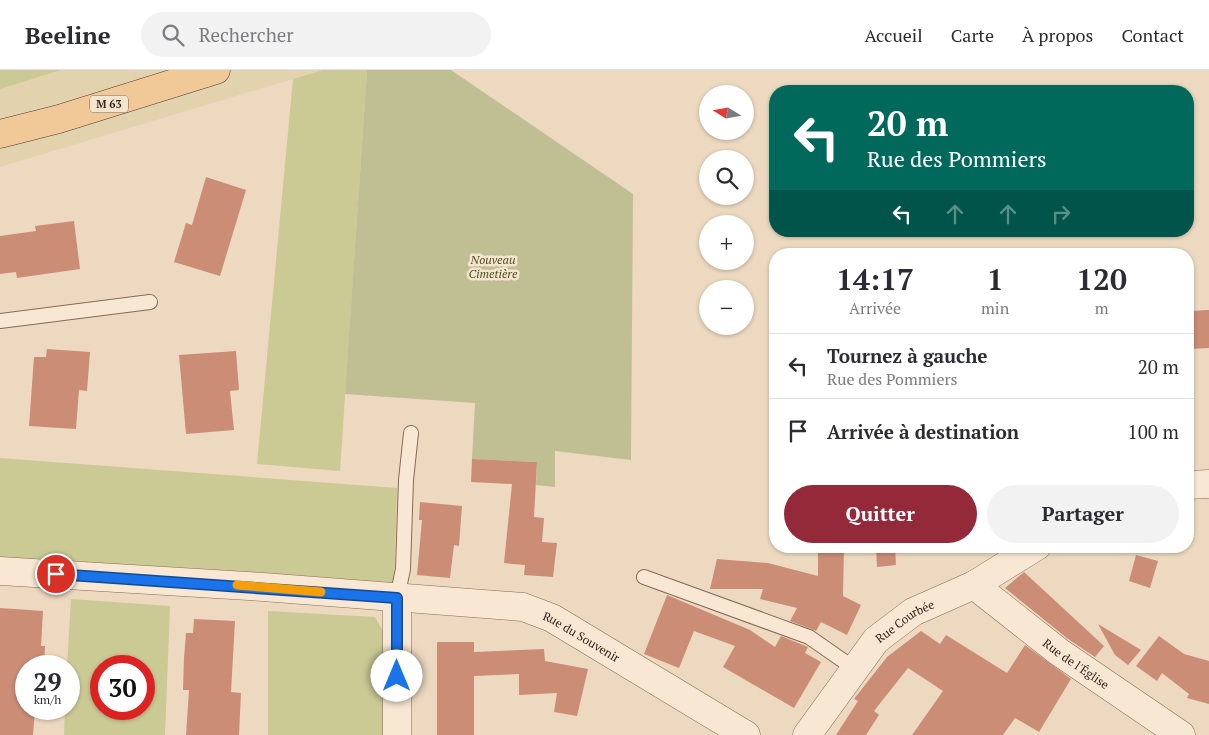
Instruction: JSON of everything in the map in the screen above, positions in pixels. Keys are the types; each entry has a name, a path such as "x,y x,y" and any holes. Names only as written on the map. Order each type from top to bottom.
{"main road":[{"name":"M 63","path":"0,134 59,120 216,70"}],"street":[{"path":"1194,485 1209,484"},
{"name":"Rue Courbée","path":"806,735 876,640 913,612 974,585 1026,553"},
{"name":"Rue du Souvenir","path":"0,571 263,587 523,607 552,618 746,735"},
{"name":"Rue de l'Église","path":"974,585 1059,652 1181,735"},
{"path":"397,598 397,735"}],"lane":[{"path":"0,321 150,302"},
{"path":"397,598 403,569 406,480 412,433"},
{"path":"644,578 809,637 855,669"}],"shaded area":[{"path":"0,70 61,70 0,89"},
{"path":"41,70 323,70 0,167 0,81"},
{"path":"323,70 367,70 340,471 257,464 293,79"},
{"path":"0,458 397,488 394,587 0,561"},
{"path":"71,599 170,606 165,735 64,735 65,720 80,720 80,655 68,655"},
{"path":"268,611 375,617 386,636 386,735 268,735"}],"green space":[{"name":"Nouveau Cimetière","path":"367,70 451,70 633,194 631,460 555,451 555,487 536,485 537,462 472,459 475,403 345,394"}],"building":[{"path":"206,177 246,190 220,276 174,262 186,223 192,225"},
{"path":"74,221 80,269 17,278 16,272 0,274 0,236 36,231 35,226"},
{"path":"1209,310 1209,348 1194,349 1194,311"},
{"path":"47,349 90,352 87,391 79,390 76,429 29,426 34,357 46,357"},
{"path":"236,351 239,390 230,391 234,430 186,434 179,355"},
{"path":"472,459 537,462 534,517 544,518 542,542 557,543 553,577 524,575 525,565 504,563 512,484 471,482"},
{"path":"420,502 462,506 459,546 454,545 450,578 417,575 422,520 419,520"},
{"path":"818,553 844,553 843,596 861,605 847,635 821,622 816,631 790,621 797,608 760,599 763,589 710,589 717,559 768,563 818,576"},
{"path":"876,553 895,553 896,565 877,567"},
{"path":"1136,555 1158,561 1150,588 1129,581"},
{"path":"1024,572 1104,646 1095,657 1068,639 1005,588"},
{"path":"667,595 750,630 775,647 781,636 808,647 805,653 821,662 794,708 723,667 735,646 694,631 679,668 644,654"},
{"path":"0,608 43,611 41,646 45,646 45,655 15,655 15,720 34,720 33,735 0,735"},
{"path":"194,619 235,621 231,692 241,693 239,735 186,735 189,690 183,690 184,658 186,633 193,633"},
{"path":"1098,624 1141,650 1128,665 1115,655"},
{"path":"921,631 940,644 946,635 1007,673 1025,645 1071,679 1039,732 1015,718 1003,735 912,735 943,691 908,668 874,711 879,715 866,735 836,735 858,701 854,699 887,657"},
{"path":"1159,636 1184,654 1209,661 1209,704 1187,698 1189,694 1162,673 1157,681 1136,666"},
{"path":"437,642 474,642 474,652 544,649 545,661 588,669 577,716 554,712 557,693 519,695 519,674 474,676 474,735 437,735"}],"slow traffic":[{"path":"237,585 321,592"}],"route":[{"path":"56,574 263,587 397,598 397,676"}]}
